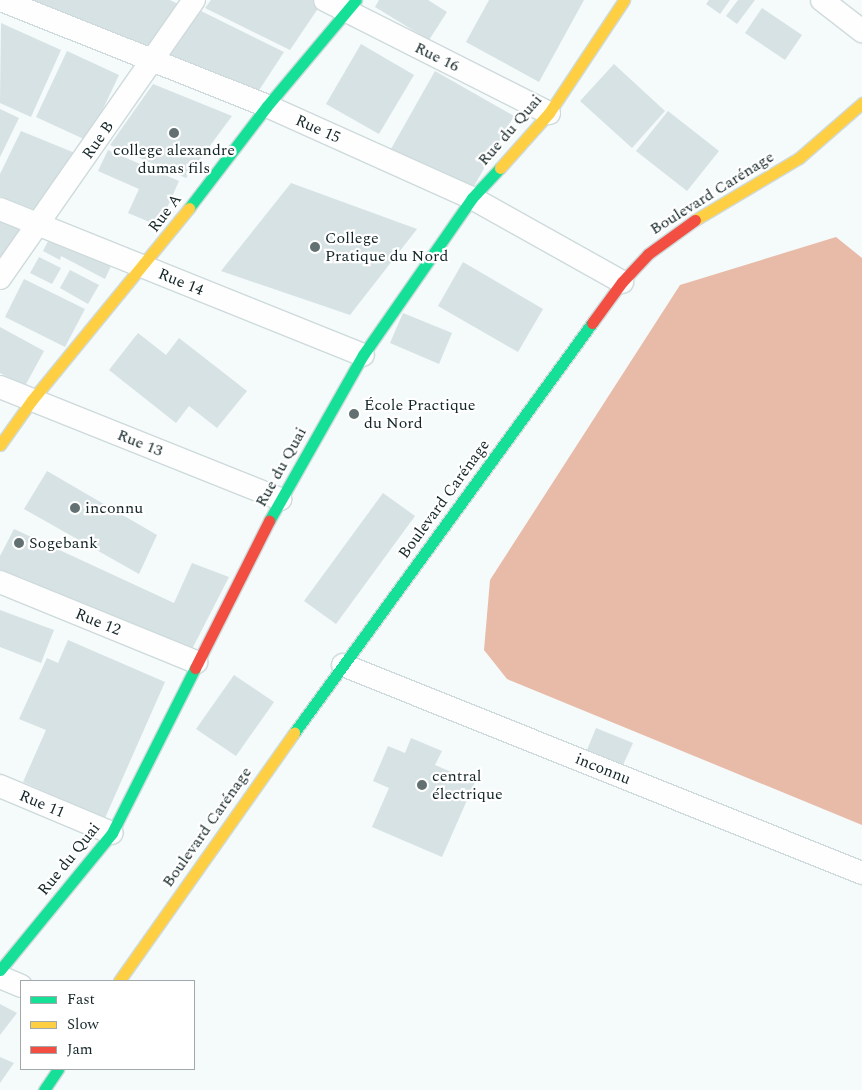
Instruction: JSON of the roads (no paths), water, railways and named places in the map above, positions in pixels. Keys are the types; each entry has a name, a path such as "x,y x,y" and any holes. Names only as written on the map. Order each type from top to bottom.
{"street":[{"name":"Rue 15","path":"2,0 154,58 267,106 472,198 622,282"},
{"name":"Rue B","path":"0,278 40,225 194,0"},
{"name":"Rue 16","path":"324,0 351,6 550,113"},
{"name":"Rue du Quai","path":"0,970 112,833 196,662 280,500 363,355 472,198 550,113 624,0"},
{"path":"822,0 862,31"},
{"name":"Rue A","path":"0,445 32,400 144,267 267,106 351,6"},
{"name":"Boulevard Carénage","path":"120,980 343,665 622,282 648,254 690,223 799,158 862,102"},
{"name":"Rue 14","path":"0,209 363,355"},
{"name":"Rue 13","path":"0,387 280,500"},
{"name":"Rue 12","path":"0,582 196,662"},
{"name":"inconnu","path":"343,665 862,873"},
{"name":"Rue 11","path":"0,786 112,833"},
{"path":"0,977 20,986"},
{"path":"44,1090 57,1070"}],"place":[{"name":"college alexandre dumas fils","path":"174,133"},
{"name":"College Pratique du Nord","path":"315,247"},
{"name":"École Practique du Nord","path":"354,414"},
{"name":"inconnu","path":"75,508"},
{"name":"Sogebank","path":"19,543"},
{"name":"central électrique","path":"422,785"}]}
